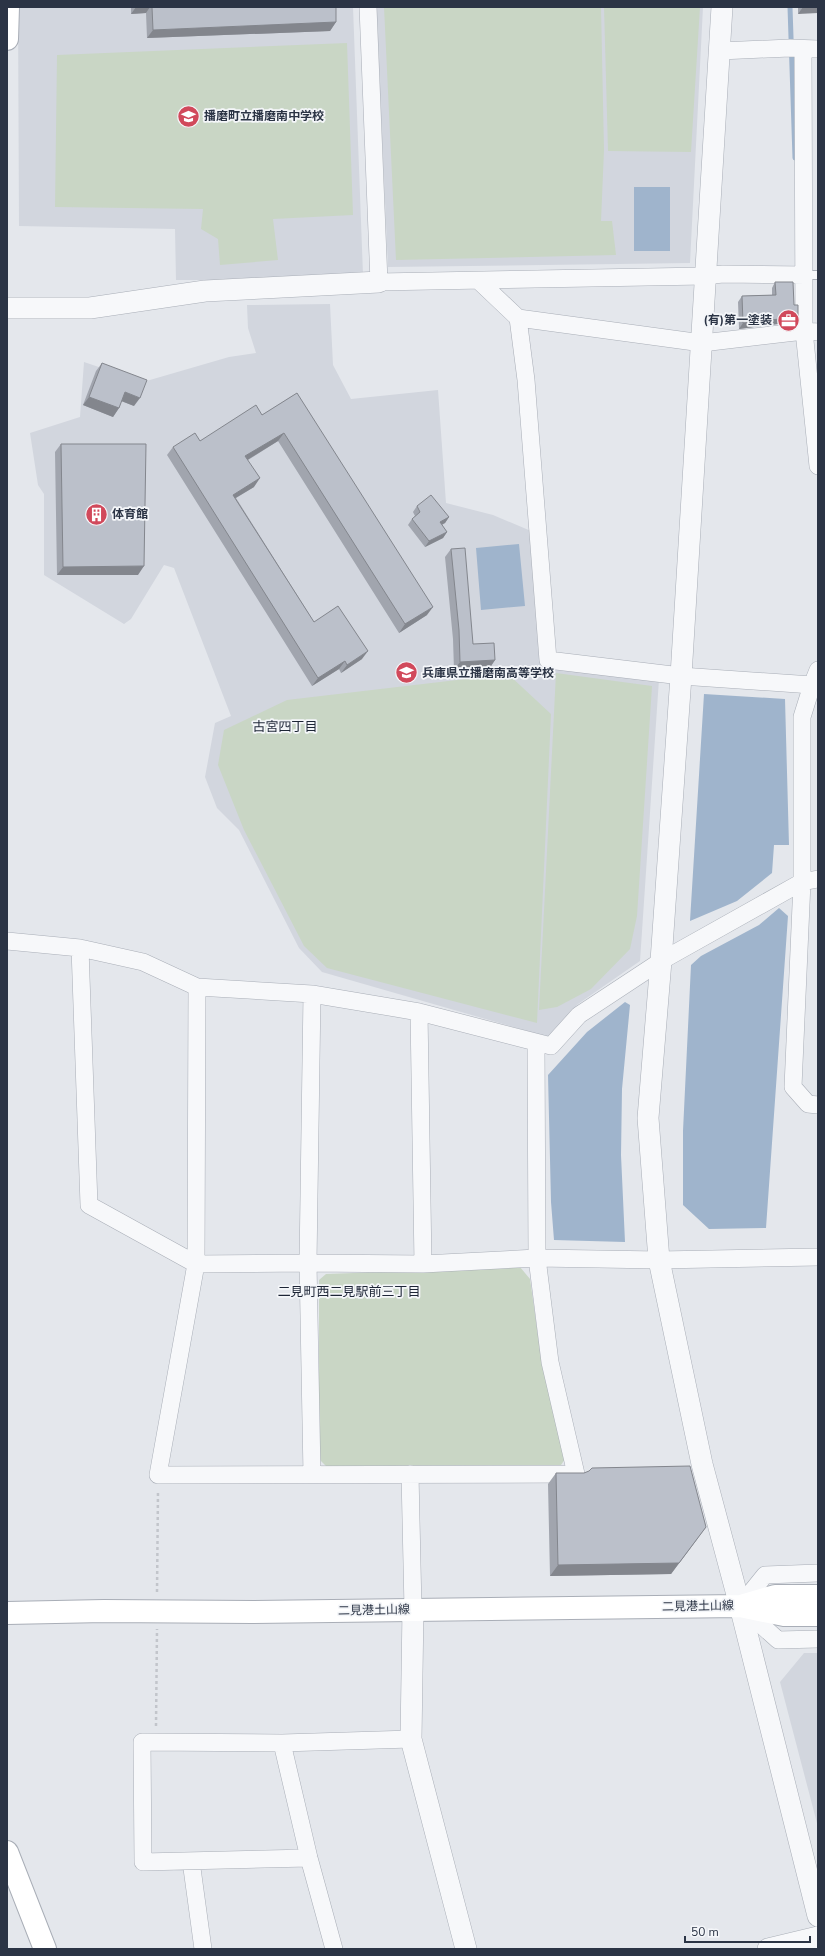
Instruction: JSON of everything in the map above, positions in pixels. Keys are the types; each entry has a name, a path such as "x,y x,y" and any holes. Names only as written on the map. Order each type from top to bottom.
{"main road":[{"path":"7,39 8,7"},
{"name":"二見港土山線","path":"740,1606 775,1596 818,1596"},
{"name":"二見港土山線","path":"7,1613 104,1611 253,1612 740,1606 784,1615 818,1615"},
{"path":"7,1852 45,1949"}],"street":[{"path":"368,7 379,282"},
{"path":"722,7 704,276 702,343 681,676 661,961 648,1118 659,1260 702,1464 740,1606 818,1916"},
{"path":"720,51 790,48 810,49 811,332 818,466"},
{"path":"7,308 90,308 205,291 379,282 704,276 722,274 811,275"},
{"path":"479,281 518,318 702,343 811,332"},
{"path":"518,318 526,380 548,660 681,676 815,678 802,717 810,881 793,1087 808,1104 818,1105"},
{"path":"7,941 80,948 143,962 197,987 312,994 419,1012 551,1046 579,1014 661,961 810,881"},
{"path":"80,948 89,1205 196,1264 422,1264 537,1258 659,1260 818,1257"},
{"path":"197,987 196,1264 158,1475 576,1474 550,1362 537,1258 536,1043"},
{"path":"312,994 308,1263 312,1474"},
{"path":"419,1012 422,1264"},
{"path":"410,1474 413,1609 411,1739 466,1949"},
{"path":"740,1606 765,1575 818,1572"},
{"path":"740,1606 778,1640 818,1639"},
{"path":"309,1858 143,1862 142,1742 282,1743 411,1739"},
{"path":"282,1743 309,1858 334,1949"},
{"path":"192,1861 203,1949"},
{"path":"768,1949 818,1937"}],"shaded area":[{"name":"播磨町立播磨南中学校","path":"18,7 353,7 363,275 223,280 176,280 175,229 19,226"},
{"path":"376,7 703,7 690,263 388,267"},
{"name":"兵庫県立播磨南高等学校","path":"330,304 333,365 351,399 438,390 446,503 493,515 531,531 543,666 659,679 640,961 578,1004 548,1037 322,972 299,948 239,830 217,808 205,777 215,723 231,716 174,568 164,565 131,619 124,624 44,575 44,494 38,485 30,433 80,417 84,362 143,382 229,357 256,353 248,328 247,305"},
{"path":"804,1653 818,1653 818,1827 780,1682"}],"green space":[{"path":"384,7 601,7 604,150 601,221 612,221 616,255 396,260"},
{"path":"604,7 700,7 691,152 608,151"},
{"name":"播磨町立播磨南中学校","path":"347,43 353,215 273,219 278,260 220,265 218,239 201,229 203,209 55,207 57,55"},
{"path":"556,673 652,686 637,916 630,949 591,989 557,1007 539,1010"},
{"path":"508,674 551,714 537,1023 327,968 304,946 244,830 218,765 224,730 287,700"},
{"path":"520,1267 530,1279 542,1363 565,1459 561,1465 326,1466 319,1459 319,1280 326,1274"}],"water":[{"path":"634,187 670,187 670,251 634,251"},
{"path":"519,544 525,606 481,610 476,548"},
{"path":"704,694 785,699 789,845 774,845 772,873 737,901 690,921"},
{"path":"779,908 788,916 766,1228 709,1229 683,1205 683,1131 691,965 701,956 759,925"},
{"path":"625,1002 630,1005 622,1089 621,1155 625,1242 554,1240 551,1202 548,1075 587,1032"}],"building":[{"path":"152,7 336,7 336,22 153,30"},
{"path":"775,282 793,282 794,305 798,305 798,317 743,323 742,296 776,295"},
{"path":"102,363 147,380 140,398 125,392 119,408 89,397"},
{"path":"297,393 433,607 405,624 284,433 245,456 260,478 233,495 314,622 338,606 368,651 347,665 345,661 318,678 173,447 195,433 200,441 256,405 262,415"},
{"name":"体育館","path":"61,444 146,444 144,566 63,567"},
{"path":"431,495 449,517 440,522 447,532 429,541 412,519 420,512 417,506"},
{"path":"465,548 473,644 494,643 495,660 460,662 459,630 451,549"},
{"path":"690,1466 706,1527 679,1563 558,1565 556,1473 584,1473 592,1468"}],"waterway":[{"path":"790,7 795,158"}],"place":[{"name":"播磨町立播磨南中学校","path":"188,116"},
{"name":"(有)第一塗装","path":"788,320"},
{"name":"体育館","path":"97,514"},
{"name":"兵庫県立播磨南高等学校","path":"407,673"}],"district":[{"name":"古宮四丁目","path":"285,726"},
{"name":"二見町西二見駅前三丁目","path":"349,1291"}]}
